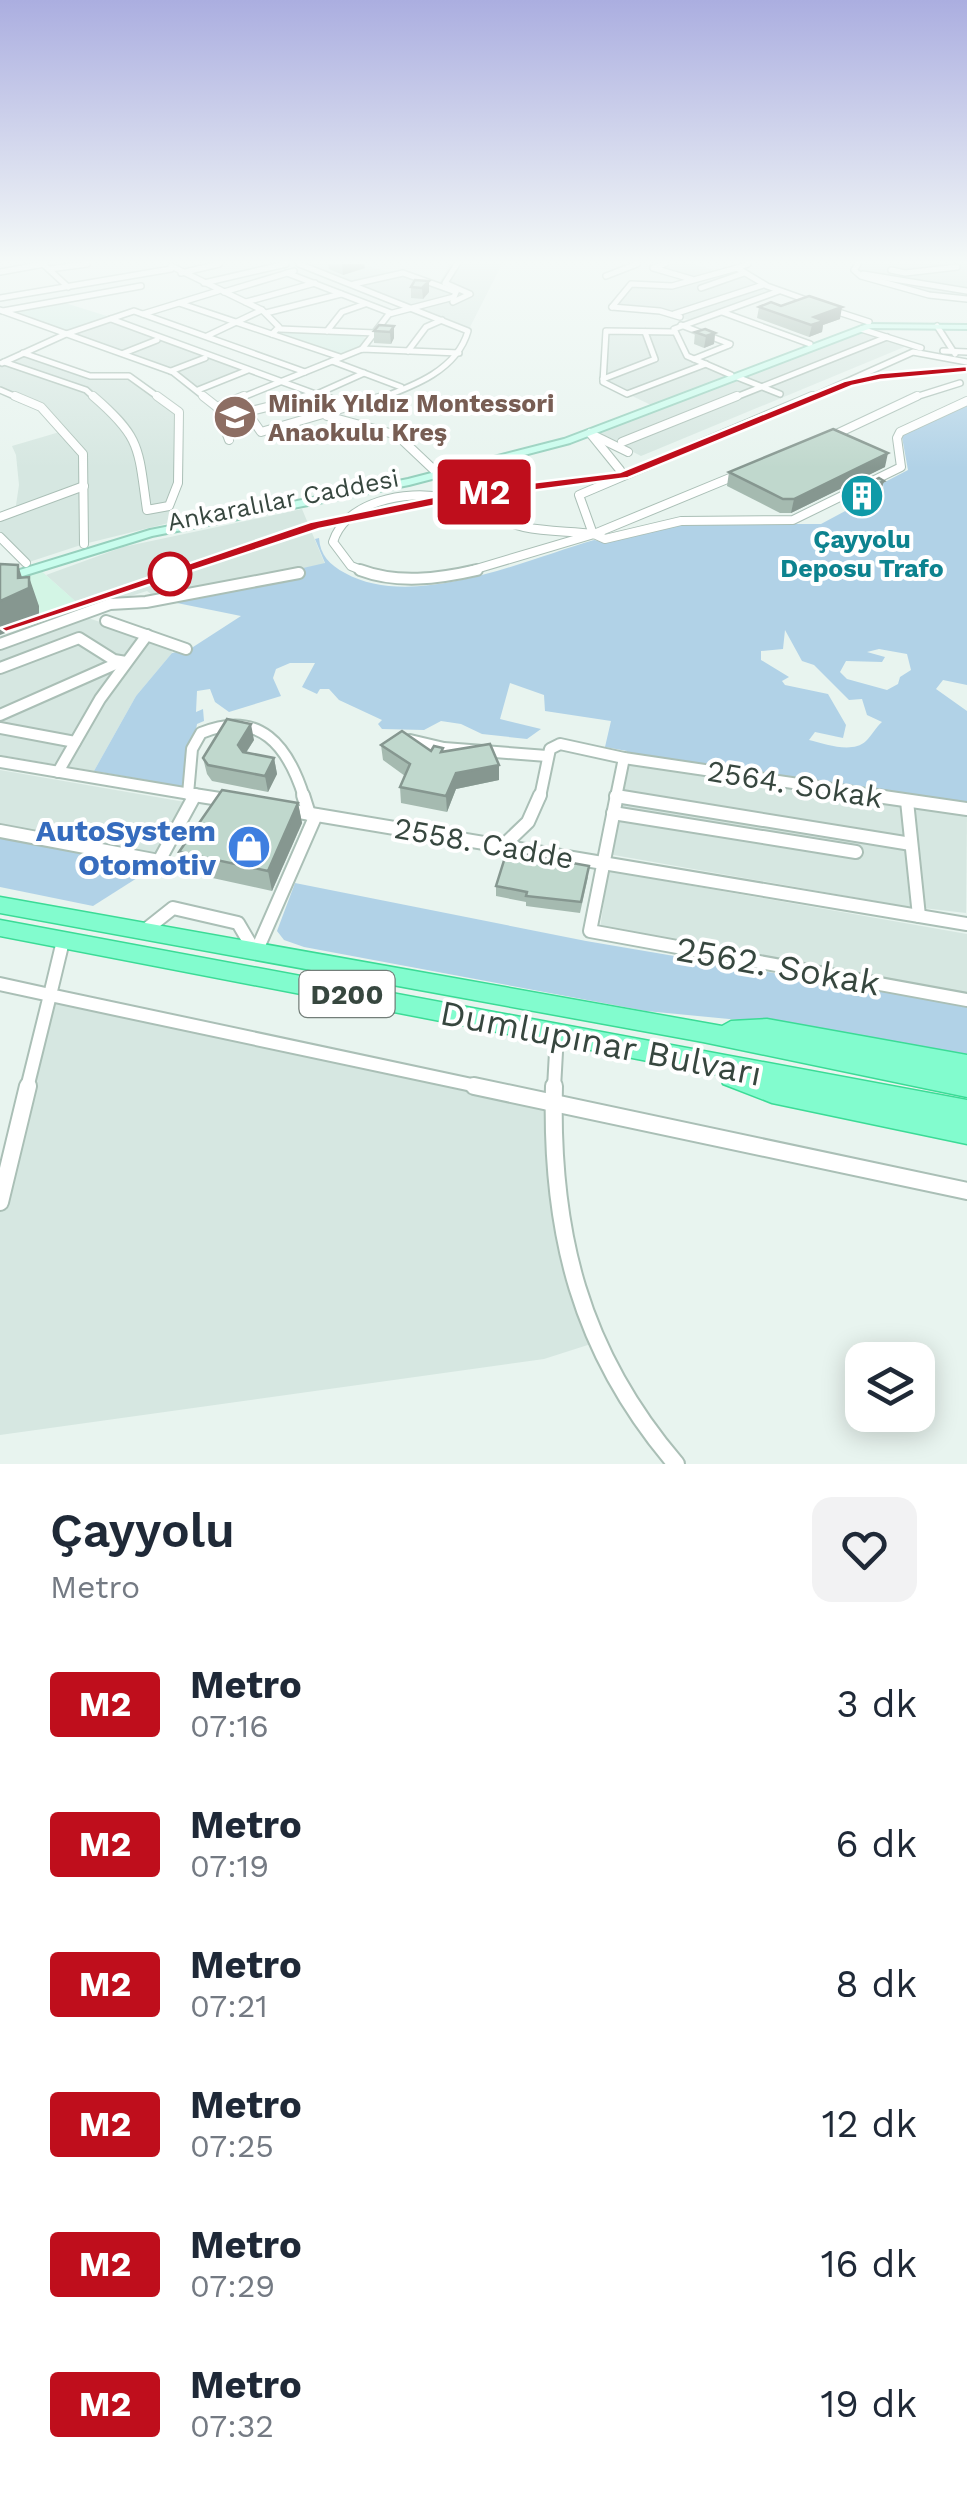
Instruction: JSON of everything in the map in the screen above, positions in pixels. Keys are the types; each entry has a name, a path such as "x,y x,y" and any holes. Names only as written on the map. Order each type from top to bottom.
{"highway":[{"name":"Dumlupınar Bulvarı","path":"0,905 703,1032 883,1082 967,1111"},
{"name":"Dumlupınar Bulvarı","path":"0,928 693,1062 883,1082 967,1086"},
{"path":"703,1032 768,1029 967,1066"},
{"path":"693,1062 772,1092 967,1132"}],"main road":[{"name":"Ankaralılar Caddesi","path":"436,473 582,431 846,332"},
{"name":"Ankaralılar Caddesi","path":"0,576 26,563 206,518 436,473 590,433 849,332"},
{"name":"Ankaralılar Caddesi","path":"0,576 85,548"}],"street":[{"path":"61,332 171,371 217,407 228,440"},
{"path":"2,363 71,332"},
{"path":"136,332 352,408"},
{"path":"146,332 226,366"},
{"path":"193,332 305,372"},
{"path":"183,346 216,332"},
{"path":"267,332 402,387"},
{"path":"348,332 375,334"},
{"path":"408,351 422,332"},
{"path":"238,399 261,432 326,416 434,371 458,353 467,332"},
{"path":"603,380 606,332"},
{"path":"603,380 655,359 645,332"},
{"path":"675,332 685,353 694,359 780,394"},
{"path":"694,359 730,344 700,332"},
{"path":"778,332 810,344"},
{"path":"878,332 919,348 967,352"},
{"path":"940,332 953,351 967,361"},
{"path":"362,349 375,334"},
{"path":"622,442 886,338"},
{"path":"123,354 157,340"},
{"path":"217,407 362,349 458,353"},
{"path":"593,534 578,495 784,411 840,382 914,352 967,361"},
{"path":"2,363 86,390 126,426 138,444 146,510 166,508 176,492 179,412 129,376 90,376 23,353"},
{"path":"171,371 205,358"},
{"path":"603,380 628,394 706,364"},
{"path":"198,390 249,370"},
{"path":"248,412 317,395 364,373"},
{"path":"844,440 830,434 908,399 965,383"},
{"path":"0,390 40,407 83,454 85,548"},
{"path":"902,466 897,438 900,432 967,401"},
{"path":"326,416 397,435 436,473"},
{"path":"590,433 628,452"},
{"path":"590,433 620,470"},
{"path":"892,462 902,466"},
{"path":"756,466 593,534 442,578 417,581 360,570 338,555 333,538 341,520 365,506 395,497 432,496 465,503 529,528 593,534 605,539 681,521 793,520 902,466"},
{"path":"0,517 84,486"},
{"path":"0,537 26,563"},
{"path":"0,644 83,612 299,573"},
{"path":"106,621 186,649"},
{"path":"58,772 123,662 146,635"},
{"path":"0,668 79,638 123,662"},
{"path":"0,716 123,662"},
{"path":"0,832 159,860 192,795 192,749 201,733 220,728 260,727 274,738 292,765 312,814 256,953"},
{"path":"0,728 75,742"},
{"path":"400,735 442,748 513,750 548,756 534,815 524,830 503,846"},
{"name":"2564. Sokak","path":"548,756 550,749 560,744 624,758 967,809"},
{"path":"603,863 624,758"},
{"path":"0,762 233,802"},
{"path":"616,796 911,844"},
{"path":"907,801 919,916"},
{"name":"2558. Cadde","path":"271,808 967,924"},
{"path":"613,814 856,852"},
{"name":"2562. Sokak","path":"603,863 590,931 967,1000"},
{"path":"0,1202 63,941"},
{"path":"0,984 967,1191"},
{"path":"556,1034 551,1103 567,1238 594,1343 621,1397 676,1464"}],"shaded area":[{"path":"147,332 249,370 198,390 182,378 66,334"},
{"path":"606,332 675,332 685,353 731,375 651,405 603,382"},
{"path":"852,332 871,332 909,345 641,456 594,432"},
{"path":"353,333 368,339 362,347 341,355 278,334"},
{"path":"23,353 90,376 129,376 177,410 178,483 169,506 177,521 26,563 0,537 0,517 15,512 19,485 12,446 63,431 50,415 0,390 0,364"},
{"path":"967,405 967,685 943,680 936,689 967,711 967,806 627,756 627,751 605,747 611,721 545,711 544,695 510,683 500,719 541,729 527,739 482,734 461,724 441,721 424,730 382,729 378,724 382,720 339,700 329,689 320,689 317,694 302,687 315,663 290,663 276,669 273,678 281,696 229,712 215,702 210,689 197,691 196,712 203,709 204,721 197,724 186,787 94,771 136,696 172,653 190,649 241,616 167,601 303,574 303,568 325,563 315,539 319,538 327,559 345,573 372,583 403,587 469,578 594,540 606,542 685,524 821,524 862,502 871,506 884,497 883,483 908,470 902,437","holes":["785,630 802,661 814,665 849,700 862,699 867,715 882,722 866,741 846,747 809,740 815,732 843,738 846,725 828,694 785,685 782,681 789,677 761,660 761,651 783,649","879,649 907,654 911,670 900,677 898,684 887,690 847,679 840,672 846,661 882,662 885,657 867,652"]},
{"path":"302,509 325,564 155,597 147,591 85,610 46,575 123,547"},
{"path":"38,568 83,608 0,635 0,582"},
{"path":"82,616 170,645 172,653 136,696 94,771 0,755 0,649"},
{"path":"625,762 903,803 915,908 608,854"},
{"path":"0,770 185,802 155,854 0,826"},
{"path":"912,804 967,812 966,913 923,908"},
{"path":"0,836 156,866 93,906 0,887"},
{"path":"608,871 967,934 967,996 600,929"},
{"path":"295,883 586,941 967,1006 967,1058 760,1022 646,1011 304,947 284,940 277,931"},
{"path":"50,995 551,1103 559,1185 594,1343 544,1359 0,1435 0,1202"}],"building":[{"path":"833,429 888,453 794,499 783,499 729,472"},
{"path":"879,478 884,481 852,496 848,494"},
{"path":"0,564 18,565 18,578 29,577 29,588 0,601"},
{"path":"227,719 251,724 238,745 243,752 274,758 265,776 208,765 203,758"},
{"path":"402,731 431,751 434,746 443,748 441,752 490,744 499,765 456,773 446,796 400,787 410,764 381,745"},
{"name":"AutoSystem Otomotiv","path":"222,790 298,803 268,871 179,852"},
{"path":"507,851 589,866 581,902 526,896 527,892 496,886"}],"metro line":[{"name":"M2","path":"0,628 315,526 462,496 623,476 848,384 880,376 967,369"}],"place":[{"name":"Minik Yıldız Montessori Anaokulu Kreş","path":"235,417"},
{"name":"Çayyolu Deposu Trafo","path":"862,496"},
{"name":"AutoSystem Otomotiv","path":"249,847"}]}
